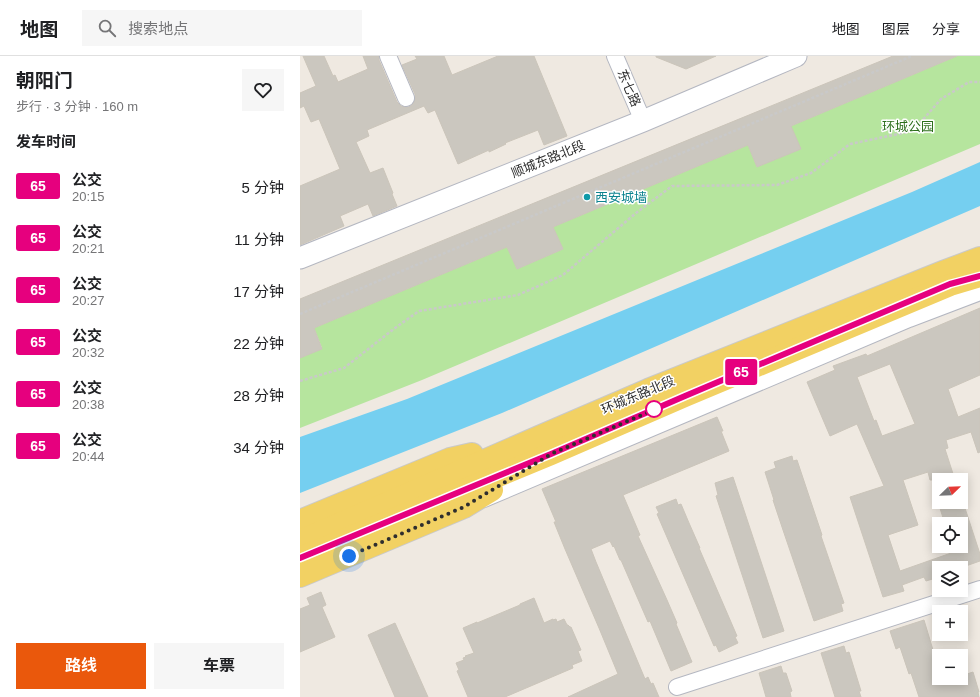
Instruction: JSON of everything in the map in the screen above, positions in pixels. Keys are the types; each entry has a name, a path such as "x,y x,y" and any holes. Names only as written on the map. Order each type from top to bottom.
{"main road":[{"name":"环城东路北段","path":"300,558 546,445 656,387 980,258"},
{"name":"环城东路北段","path":"300,541 546,445 692,393 950,284 980,276"},
{"path":"300,576 464,507 546,445"},
{"path":"300,521 450,459 546,445"}],"street":[{"path":"388,56 406,98"},
{"name":"东七路","path":"615,56 643,121"},
{"name":"顺城东路北段","path":"300,258 643,121 796,56"},
{"path":"464,507 902,322 980,292"},
{"path":"678,687 980,589"}],"path":[{"path":"300,314 912,56"},
{"path":"300,381 344,368 419,311 518,295 563,275 636,213 672,186 777,185 811,173 850,144 913,131 941,99 969,82 980,82"}],"green space":[{"name":"环城公园","path":"957,56 980,56 980,144 422,380 300,428 300,358 322,348 314,328 507,247 517,269 563,249 553,227 748,145 757,167 791,126"}],"water":[{"path":"980,162 980,206 502,413 300,493 300,437 407,399 912,192"}],"building":[{"path":"303,56 324,56 333,76 335,75 338,82 368,69 363,56 379,56 379,60 397,102 401,106 409,107 413,104 415,94 402,65 417,59 415,56 444,56 452,75 498,56 534,56 567,136 544,145 538,130 458,164 435,110 428,113 424,106 367,130 369,136 356,142 370,173 383,168 397,206 373,216 368,204 340,216 344,226 300,245 300,186 340,169 319,119 311,122 304,106 300,108 300,93 316,86"},
{"path":"656,56 716,56 686,69"},
{"name":"西安城墙","path":"893,56 957,56 791,126 801,149 757,167 748,145 553,227 563,249 517,269 507,247 314,328 322,349 300,358 300,299"},
{"path":"980,308 980,375 948,389 958,417 980,408 980,452 978,453 971,432 946,440 948,448 945,449 953,473 932,473 932,480 930,480 928,472 903,480 918,525 888,535 900,571 951,553 968,553 968,517 980,554 980,561 968,565 968,561 932,561 932,579 926,581 924,577 902,585 904,591 883,597 850,497 884,486 857,424 830,436 807,382 835,370 833,366 866,354 867,356","holes":["890,364 915,424 882,436 876,420 874,421 857,377"]},
{"path":"717,417 729,451 623,495 640,535 638,536 677,623 676,624 692,662 671,671 650,621 648,622 621,560 610,541 591,549 645,679 648,677 651,684 653,683 659,697 568,697 618,674 565,549 554,522 556,522 542,489"},
{"path":"792,456 793,461 797,460 844,603 841,604 843,611 814,621 765,472 776,468 774,462"},
{"path":"733,477 784,631 763,638 716,496 718,495 715,483"},
{"path":"676,499 678,505 681,504 737,636 735,637 738,643 719,652 716,645 714,646 657,514 659,513 656,507"},
{"path":"940,509 965,509 968,517 943,517"},
{"path":"321,592 326,605 322,607 335,637 300,652 300,609 310,605 307,598"},
{"path":"534,598 544,623 553,619 556,619 557,622 564,619 567,625 571,627 581,650 578,651 582,661 572,665 573,668 505,697 468,697 457,671 459,670 456,663 464,660 463,658 466,657 465,656 474,653 463,628"},
{"path":"924,620 933,649 932,685 968,685 968,674 973,672 979,697 919,697 900,647 896,649 890,631"},
{"path":"395,623 428,697 395,697 368,635"},
{"path":"844,646 846,653 849,652 861,691 859,691 861,697 835,697 821,653"},
{"path":"781,666 783,673 786,673 792,691 790,692 791,697 766,697 759,673"}],"bus line":[{"name":"65","path":"300,558 551,454 950,284 980,276"}],"place":[{"name":"西安城墙","path":"587,197"}],"route":[{"path":"349,556 464,507 551,454 658,408 654,409"}]}
